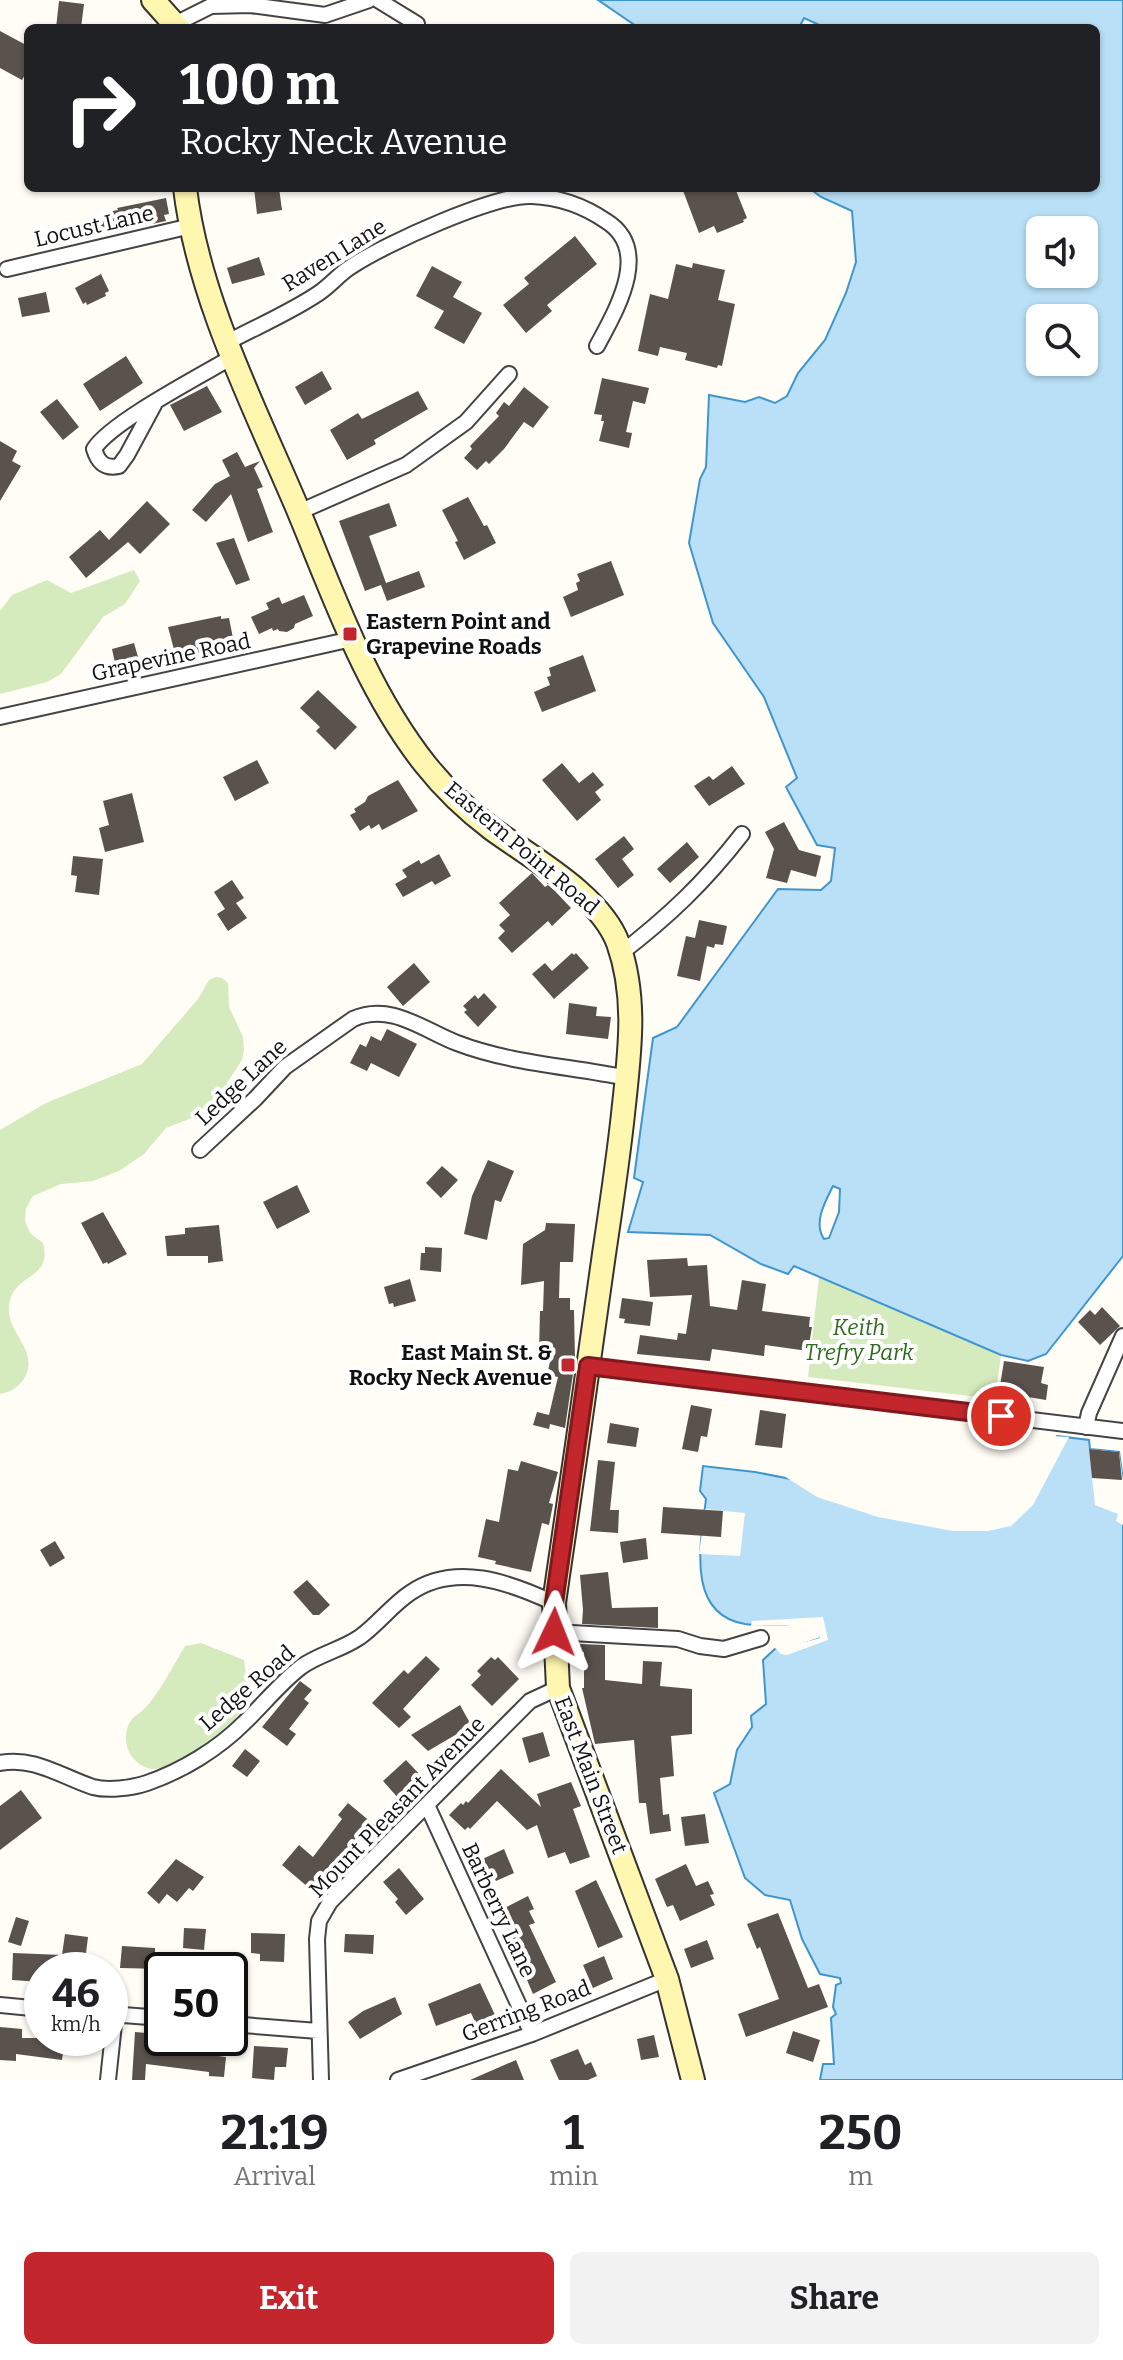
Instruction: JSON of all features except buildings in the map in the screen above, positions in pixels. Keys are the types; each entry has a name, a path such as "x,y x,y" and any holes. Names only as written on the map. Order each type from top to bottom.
{"main road":[{"path":"153,0 175,24"},
{"name":"Eastern Point Road","path":"186,192 207,293 352,639 394,719 425,764 471,811 604,916 620,954 632,1020 588,1366"},
{"name":"East Main Street","path":"588,1366 554,1603 558,1688 667,1979 693,2080"}],"street":[{"path":"180,24 211,6 250,5 325,15 369,0"},
{"path":"378,0 417,24"},
{"name":"Raven Lane","path":"154,405 119,466 109,468 101,463 94,449 99,441 318,293 352,266 404,238 506,198 531,196 563,200 588,209 613,225 625,243 629,263 623,298 597,346"},
{"name":"Locust Lane","path":"7,269 191,226"},
{"path":"299,512 406,465 466,422 509,374"},
{"name":"Grapevine Road","path":"0,717 352,639"},
{"path":"620,954 668,917 710,875 742,834"},
{"name":"Ledge Lane","path":"200,1150 285,1067 353,1019 365,1014 392,1014 457,1043 539,1066 573,1067 627,1078"},
{"path":"1086,1427 1089,1413 1123,1336"},
{"path":"588,1366 1123,1431"},
{"name":"Ledge Road","path":"0,1763 30,1764 60,1772 94,1787 116,1789 145,1784 191,1763 218,1744 241,1726 298,1669 360,1637 408,1594 423,1585 461,1576 484,1577 554,1603"},
{"path":"554,1632 678,1639 724,1649 750,1644 761,1638"},
{"name":"Mount Pleasant Avenue","path":"321,2080 317,1939 319,1921 330,1902 530,1701 558,1688"},
{"name":"Barberry Lane","path":"427,1805 532,2034"},
{"name":"Gerring Road","path":"398,2080 532,2034 667,1979"},
{"path":"0,2005 24,2007"},
{"path":"248,2025 318,2031"},
{"path":"108,2080 109,2056"}],"green space":[{"path":"134,570 140,581 125,604 103,617 61,674 47,682 0,694 0,611 12,595 47,580 71,593"},
{"path":"216,977 228,983 229,1007 243,1037 244,1050 242,1060 221,1092 194,1117 166,1128 144,1154 119,1171 93,1181 61,1184 33,1196 26,1208 25,1221 30,1233 43,1243 45,1255 37,1271 17,1287 12,1296 10,1317 26,1350 28,1367 25,1377 17,1386 0,1394 0,1130 46,1103 142,1064 198,999 209,980"},
{"name":"Keith Trefry Park","path":"819,1276 1001,1355 995,1399 808,1377"},
{"path":"201,1643 244,1660 246,1679 240,1709 224,1733 212,1743 164,1768 145,1767 134,1759 127,1747 129,1723 154,1696 185,1646"}],"water":[{"path":"598,0 1123,0 1123,1256 1046,1354 1028,1361 1001,1355 794,1266 788,1274 761,1264 710,1235 628,1232 643,1182 634,1178 653,1038 677,1027 778,889 821,890 831,881 835,848 817,845 786,787 797,778 764,697 713,623 689,543 700,479 706,467 709,395 745,402 759,397 775,403 787,396 798,373 825,340 856,262 852,211 814,192 1100,192 1100,24 817,24 804,18 801,24 633,24","holes":["833,1186 840,1189 839,1212 829,1238 824,1239 820,1226 824,1206"]},
{"path":"1057,1436 1089,1440 1090,1449 1119,1452 1123,1480 1123,2080 820,2080 823,2064 834,2064 831,2018 836,2014 833,2007 840,1978 820,1974 802,1939 790,1900 765,1895 745,1878 714,1793 730,1784 737,1750 752,1727 751,1716 766,1704 763,1660 776,1648 782,1651 821,1638 819,1623 745,1624 726,1617 713,1606 701,1574 706,1499 700,1491 703,1466 985,1509 1008,1503"}],"pier":[{"path":"1052,1436 1069,1437 1033,1505 1011,1526 988,1531 953,1531 878,1517 817,1497 784,1476 785,1472 833,1483 959,1503 998,1504 1013,1492"},
{"path":"1089,1449 1119,1452 1123,1480 1123,1525 1116,1521 1118,1514 1095,1505"},
{"path":"705,1509 745,1513 740,1556 699,1554"},
{"path":"823,1617 828,1640 787,1655 781,1654 773,1646 783,1648 820,1638 817,1625 751,1626 752,1621"}],"place":[{"name":"Eastern Point and Grapevine Roads","path":"350,634"},
{"name":"East Main St. & Rocky Neck Avenue","path":"568,1365"}],"route":[{"path":"554,1632 554,1603 588,1366 1001,1416"}]}
